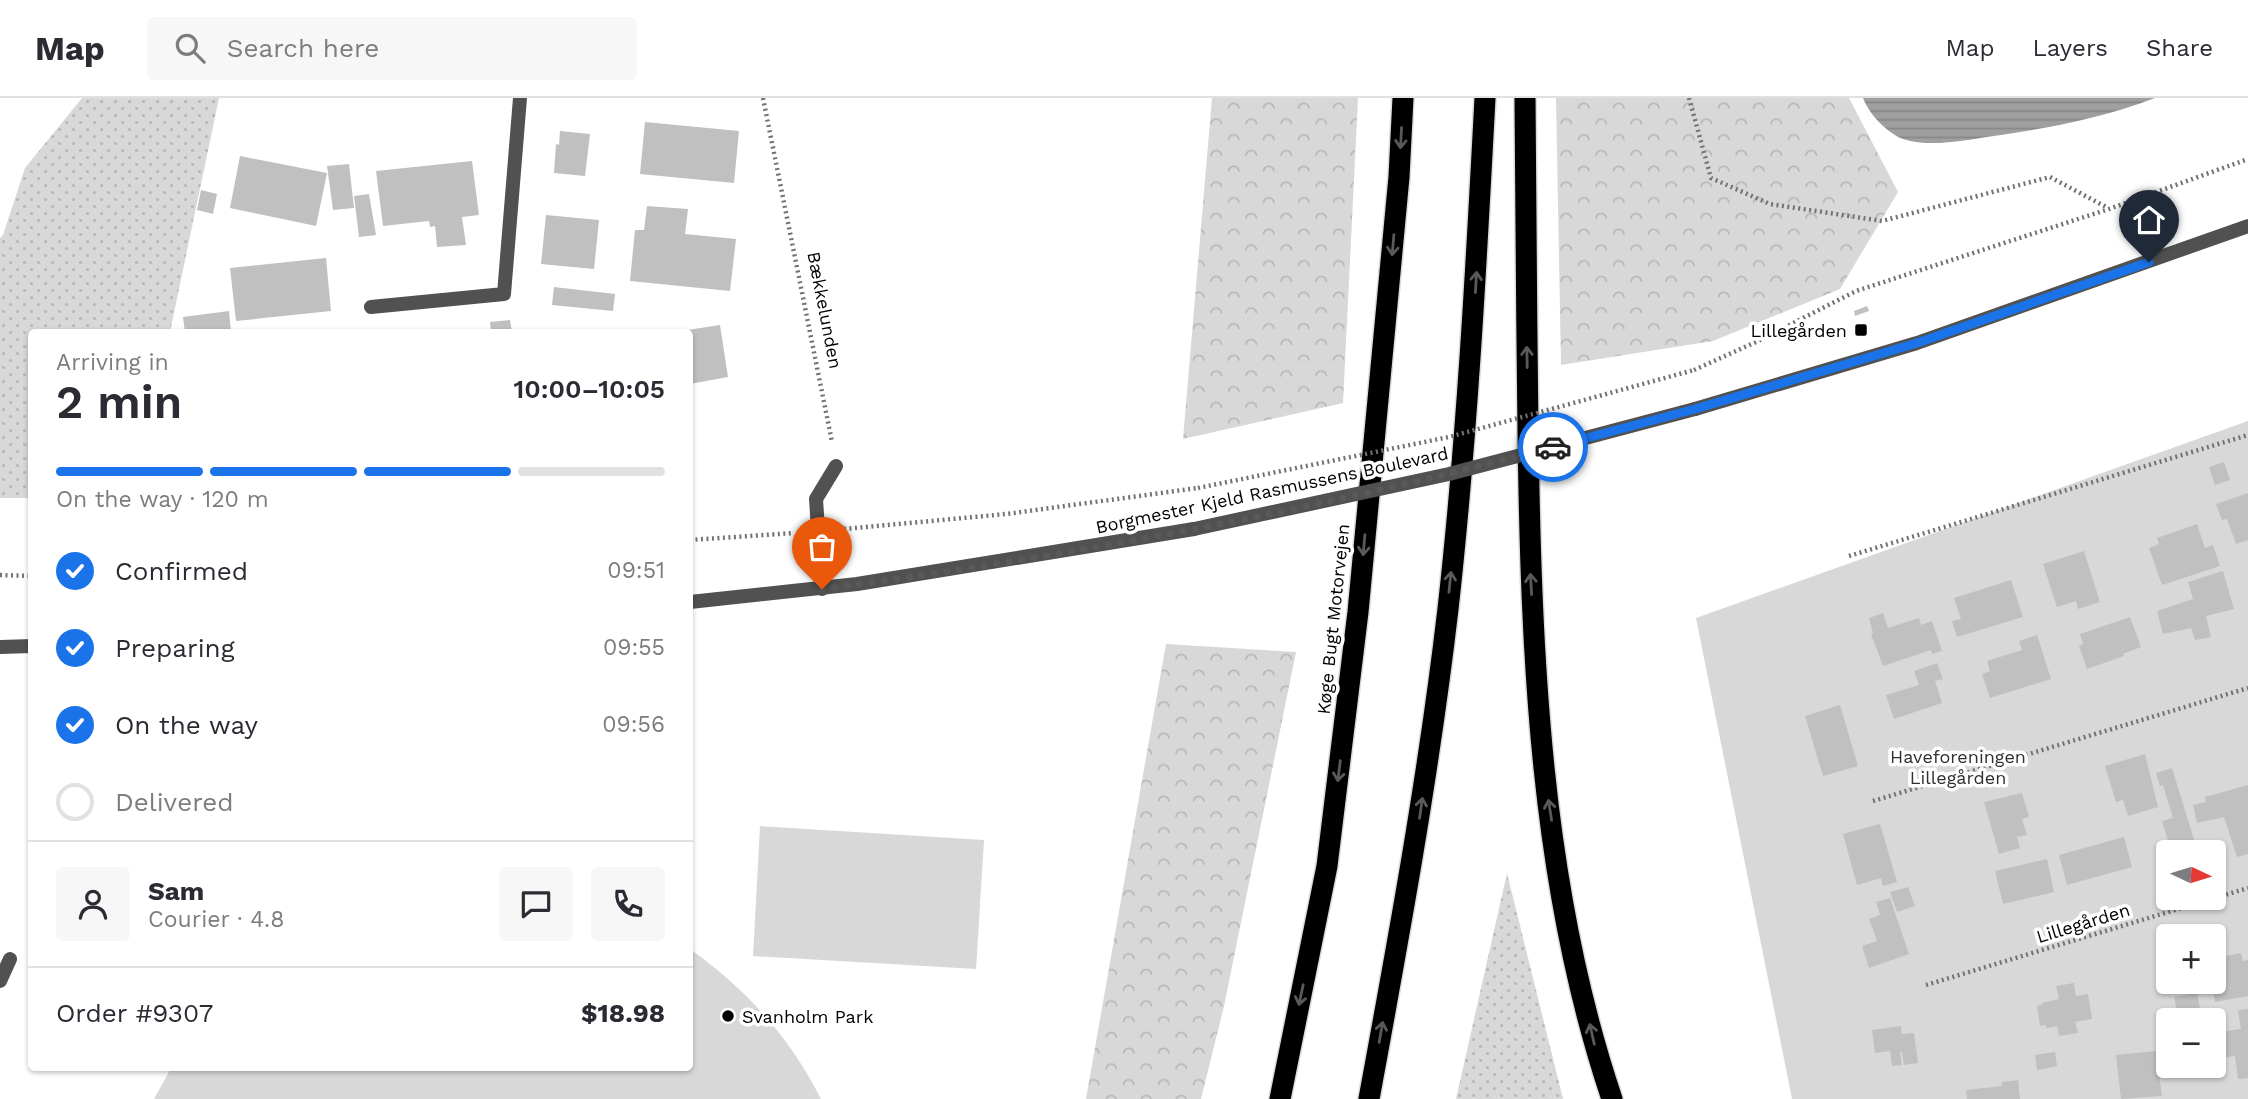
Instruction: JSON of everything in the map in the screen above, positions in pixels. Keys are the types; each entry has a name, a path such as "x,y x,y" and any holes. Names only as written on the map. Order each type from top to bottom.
{"highway":[{"name":"Køge Bugt Motorvejen","path":"1280,1099 1327,866 1358,612 1399,177 1403,98"},
{"path":"1369,1099 1418,832 1447,609 1471,370 1486,98"},
{"path":"1525,98 1530,579 1542,758 1567,922 1596,1050 1612,1099"}],"street":[{"path":"371,307 504,294 520,98"},
{"name":"Borgmester Kjeld Rasmussens Boulevard","path":"693,602 822,589 1011,560 1194,529 1449,474 1695,409 1917,343 2248,226"},
{"path":"822,589 817,499 836,466"},
{"path":"0,647 28,646"},
{"path":"0,981 10,959"}],"path":[{"name":"Bækkelunden","path":"764,98 836,466"},
{"path":"1689,98 1711,178 1770,204 1882,221 2050,177 2109,208"},
{"path":"693,540 1006,514 1198,488 1449,437 1694,370 1856,291 2248,159"},
{"path":"1849,556 2248,435"},
{"path":"846,517 847,529"},
{"path":"0,575 28,576"},
{"path":"1873,801 2248,688"},
{"name":"Lillegården","path":"1926,985 2248,888"}],"green space":[{"path":"82,98 219,98 171,329 28,329 28,498 0,498 0,238 25,168"},
{"path":"1212,98 1358,98 1343,403 1183,439"},
{"path":"1556,98 1849,98 1898,192 1840,289 1713,341 1561,365"},
{"name":"Haveforeningen Lillegården","path":"2248,421 2248,1099 1792,1099 1696,618"},
{"path":"1166,644 1296,652 1224,1006 1201,1099 1086,1099"},
{"path":"760,826 984,840 976,969 753,956"},
{"path":"1507,873 1563,1099 1456,1099"},
{"name":"Svanholm Park","path":"693,951 730,981 765,1016 795,1055 821,1099 154,1099 169,1071 693,1071"}],"shaded area":[{"path":"1863,98 2155,98 2096,117 2055,126 1972,139 1925,143 1903,139 1891,132 1879,122"}],"building":[{"path":"645,122 739,131 734,183 640,174"},
{"path":"560,131 590,134 585,176 554,173 556,144 559,145"},
{"path":"240,156 327,173 316,226 230,208"},
{"path":"472,161 479,215 462,217 466,245 437,247 435,226 430,227 429,221 383,226 376,171"},
{"path":"349,164 354,208 333,210 327,166"},
{"path":"201,190 217,194 213,214 197,210"},
{"path":"369,194 376,235 359,237 354,196"},
{"path":"647,206 688,209 685,234 736,239 730,291 630,281 635,230 644,230"},
{"path":"546,215 599,220 594,269 541,264"},
{"path":"326,258 331,311 236,321 230,268"},
{"path":"554,287 615,294 613,311 552,305"},
{"path":"1867,306 1869,311 1855,316 1854,311"},
{"path":"229,311 231,329 185,329 183,317"},
{"path":"510,320 512,329 491,329 490,322"},
{"path":"720,325 728,377 693,383 693,329"},
{"path":"2224,462 2230,480 2215,485 2209,467"},
{"path":"2248,493 2248,540 2236,544 2227,519 2222,520 2216,504"},
{"path":"2197,524 2205,548 2213,545 2220,566 2162,585 2149,548 2159,544 2157,538"},
{"path":"2084,551 2100,602 2078,609 2076,601 2057,607 2043,564"},
{"path":"2223,571 2234,609 2206,616 2211,637 2195,640 2191,628 2163,634 2157,611 2193,599 2188,582"},
{"path":"2011,580 2023,617 1957,637 1952,621 1961,619 1954,598"},
{"path":"1883,613 1888,628 1919,618 1921,625 1932,621 1942,651 1932,654 1931,650 1883,666 1871,634 1873,633 1869,618"},
{"path":"2130,617 2141,647 2087,669 2079,646 2083,644 2080,634"},
{"path":"2037,635 2051,679 1990,698 1982,674 1990,671 1987,661 2022,650 2019,641"},
{"path":"1937,663 1943,679 1935,681 1942,703 1894,719 1886,695 1919,685 1914,671"},
{"path":"1840,705 1858,766 1823,776 1805,716"},
{"path":"2145,754 2158,807 2128,816 2123,800 2116,802 2105,766"},
{"path":"2172,768 2194,840 2168,840 2162,821 2173,818 2163,785 2160,786 2156,773"},
{"path":"2248,785 2248,854 2237,857 2224,817 2197,823 2193,805 2206,802 2205,797"},
{"path":"2022,793 2029,817 2022,819 2027,835 2017,837 2020,848 1999,854 1984,802"},
{"path":"1880,824 1897,882 1883,886 1881,878 1857,885 1843,834"},
{"path":"2124,837 2132,867 2067,885 2059,855"},
{"path":"2047,859 2054,892 2003,904 1995,871"},
{"path":"1908,887 1915,906 1897,912 1890,892"},
{"path":"1890,898 1909,954 1869,968 1862,946 1877,941 1869,919 1880,915 1876,902"},
{"path":"2241,953 2243,961 2248,960 2248,996 2215,1002 2213,994 2226,994 2226,956"},
{"path":"2074,983 2076,996 2088,994 2092,1019 2075,1022 2078,1033 2059,1036 2057,1026 2040,1026 2037,1006 2059,999 2056,986"},
{"path":"2197,994 2200,1008 2176,1008 2174,997"},
{"path":"2248,1009 2248,1078 2238,1079 2235,1056 2226,1057 2226,1031 2241,1029 2238,1010"},
{"path":"1901,1026 1902,1034 1914,1033 1918,1063 1904,1065 1900,1052 1902,1065 1892,1066 1890,1051 1875,1053 1872,1030"},
{"path":"2156,1051 2156,1078 2160,1078 2162,1096 2121,1099 2116,1055"},
{"path":"2055,1052 2057,1066 2037,1070 2035,1055"},
{"path":"2018,1080 2020,1099 1967,1099 1966,1090 2002,1086 2002,1082"}],"way so far":[{"path":"822,589 1194,529 1347,498 1553,447"}],"place":[{"name":"Lillegården","path":"1861,330"},
{"name":"Svanholm Park","path":"728,1016"}],"route":[{"path":"1553,447 1695,409 1917,343 2149,262"}]}
